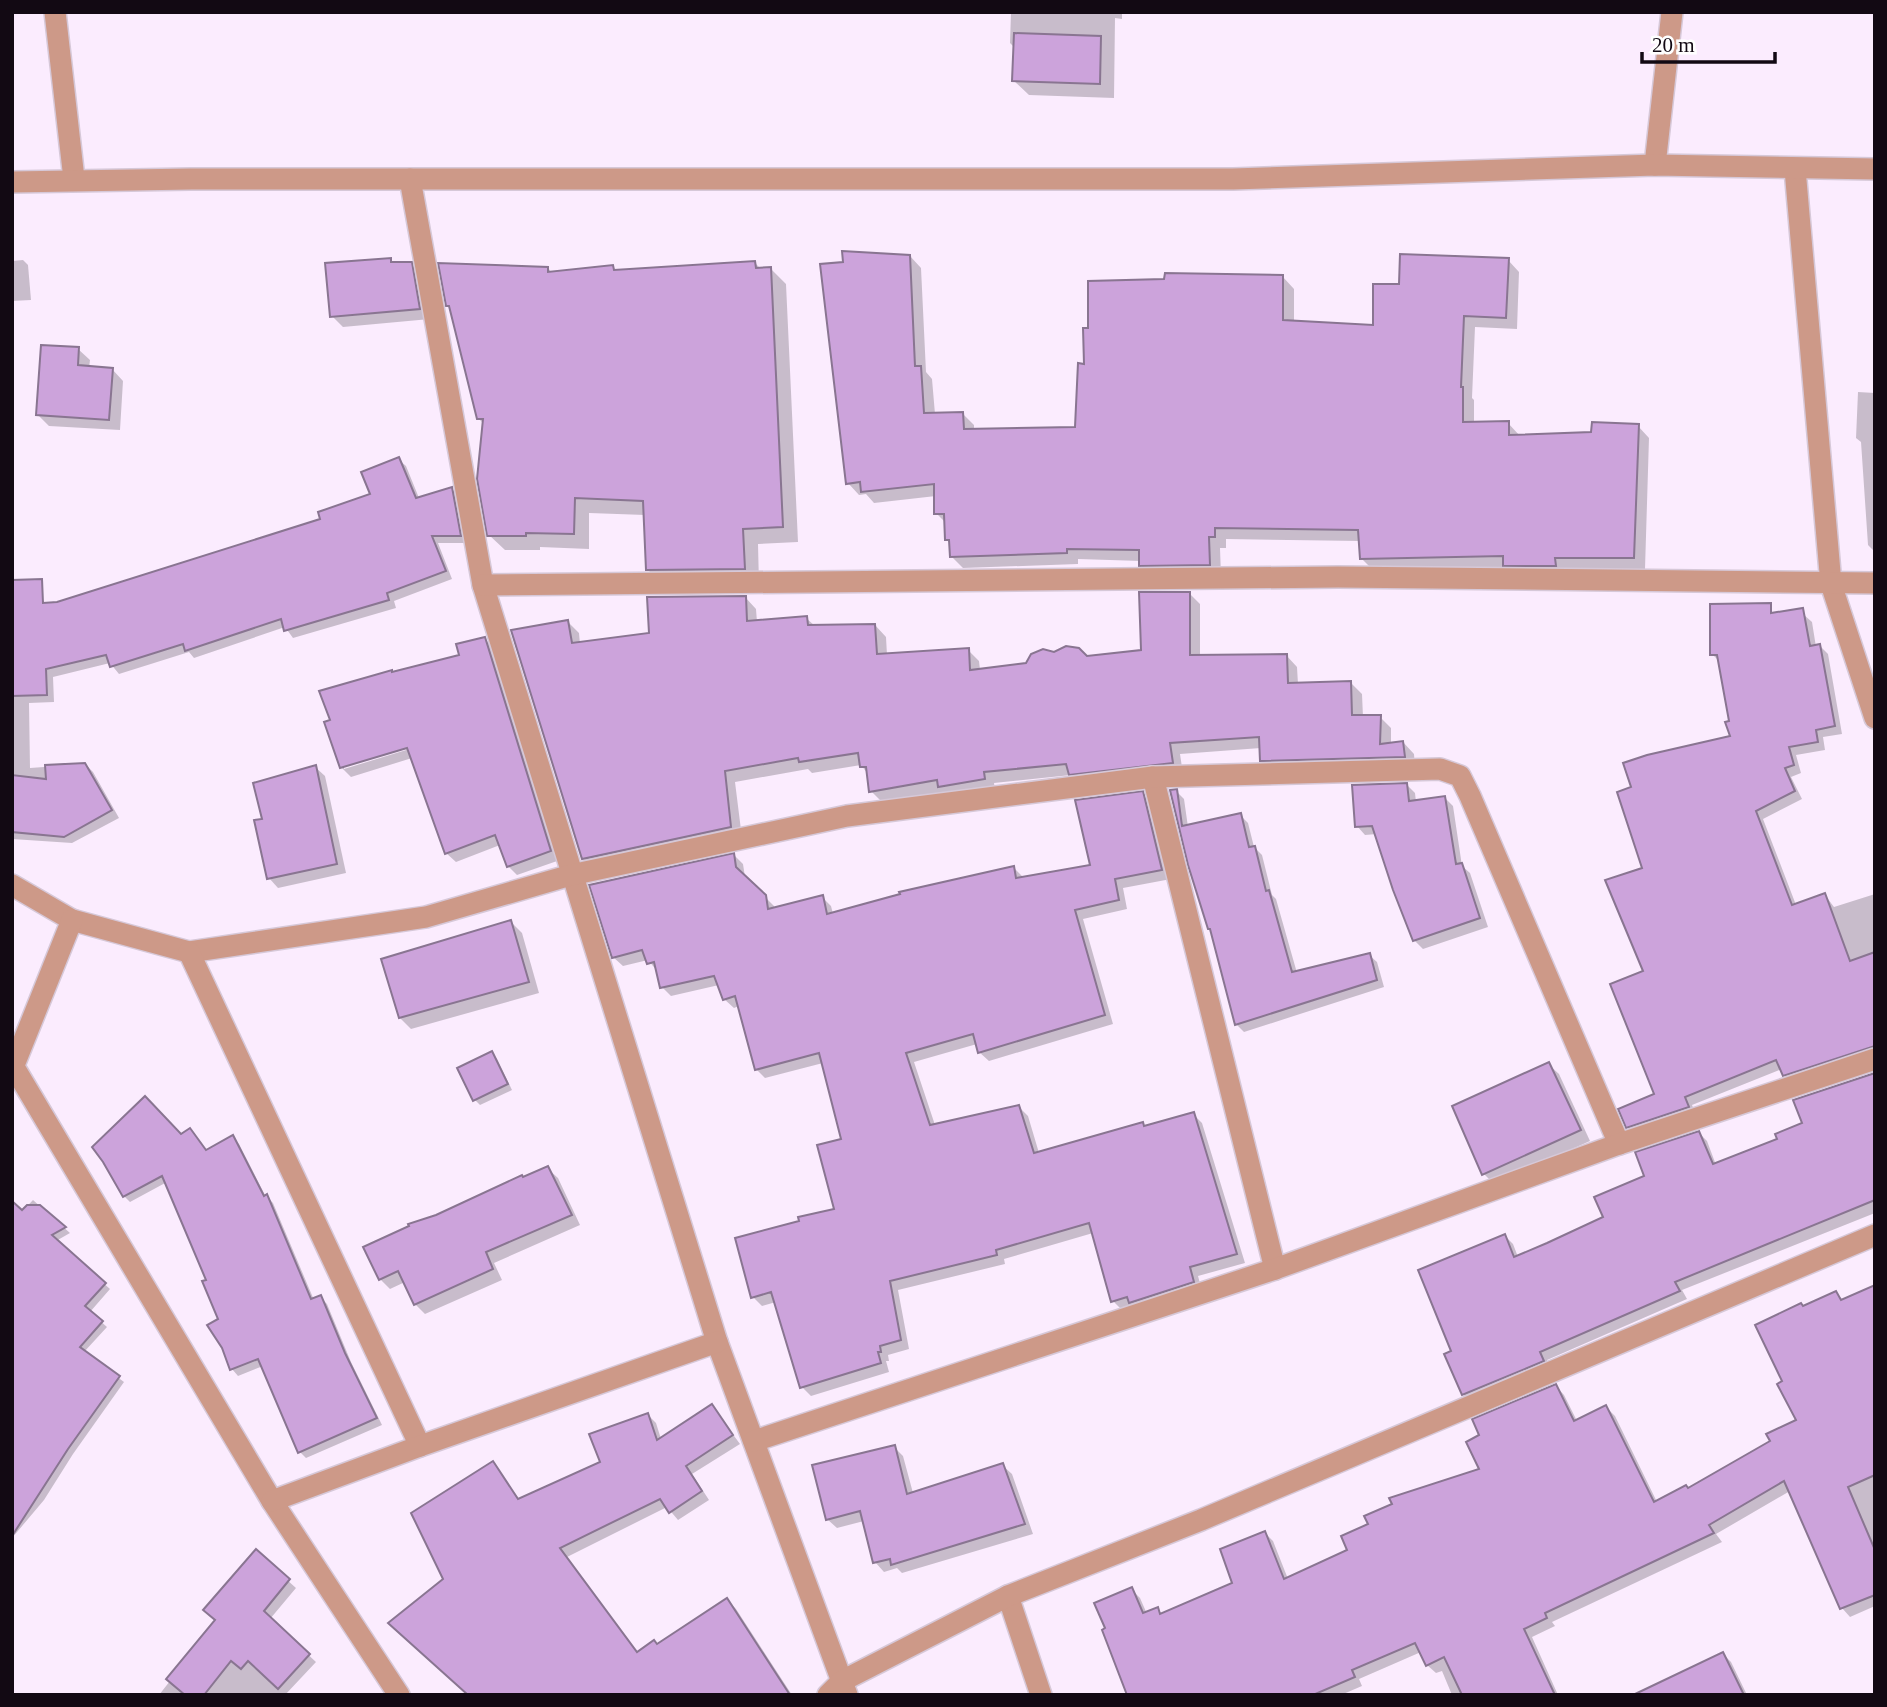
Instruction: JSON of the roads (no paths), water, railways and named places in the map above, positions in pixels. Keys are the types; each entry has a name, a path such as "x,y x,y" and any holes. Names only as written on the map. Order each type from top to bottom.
{"street":[{"path":"55,12 74,179"},
{"path":"1655,165 1672,12"},
{"path":"12,182 74,179 1233,179 1655,165 1875,169"},
{"path":"1795,169 1831,584 1875,718"},
{"path":"410,179 483,585 717,1342 754,1441 839,1690 1009,1596 1201,1520 1875,1235"},
{"path":"483,585 1338,577 1875,583"},
{"path":"12,885 72,920 189,952 426,917 571,874 847,816 1153,777 1440,769 1460,776 1619,1144"},
{"path":"1153,777 1275,1269"},
{"path":"72,920 13,1069 272,1501 399,1695"},
{"path":"189,952 420,1446"},
{"path":"754,1441 1275,1269 1619,1144 1875,1059"},
{"path":"272,1501 717,1342"},
{"path":"1009,1596 1041,1695"}]}
